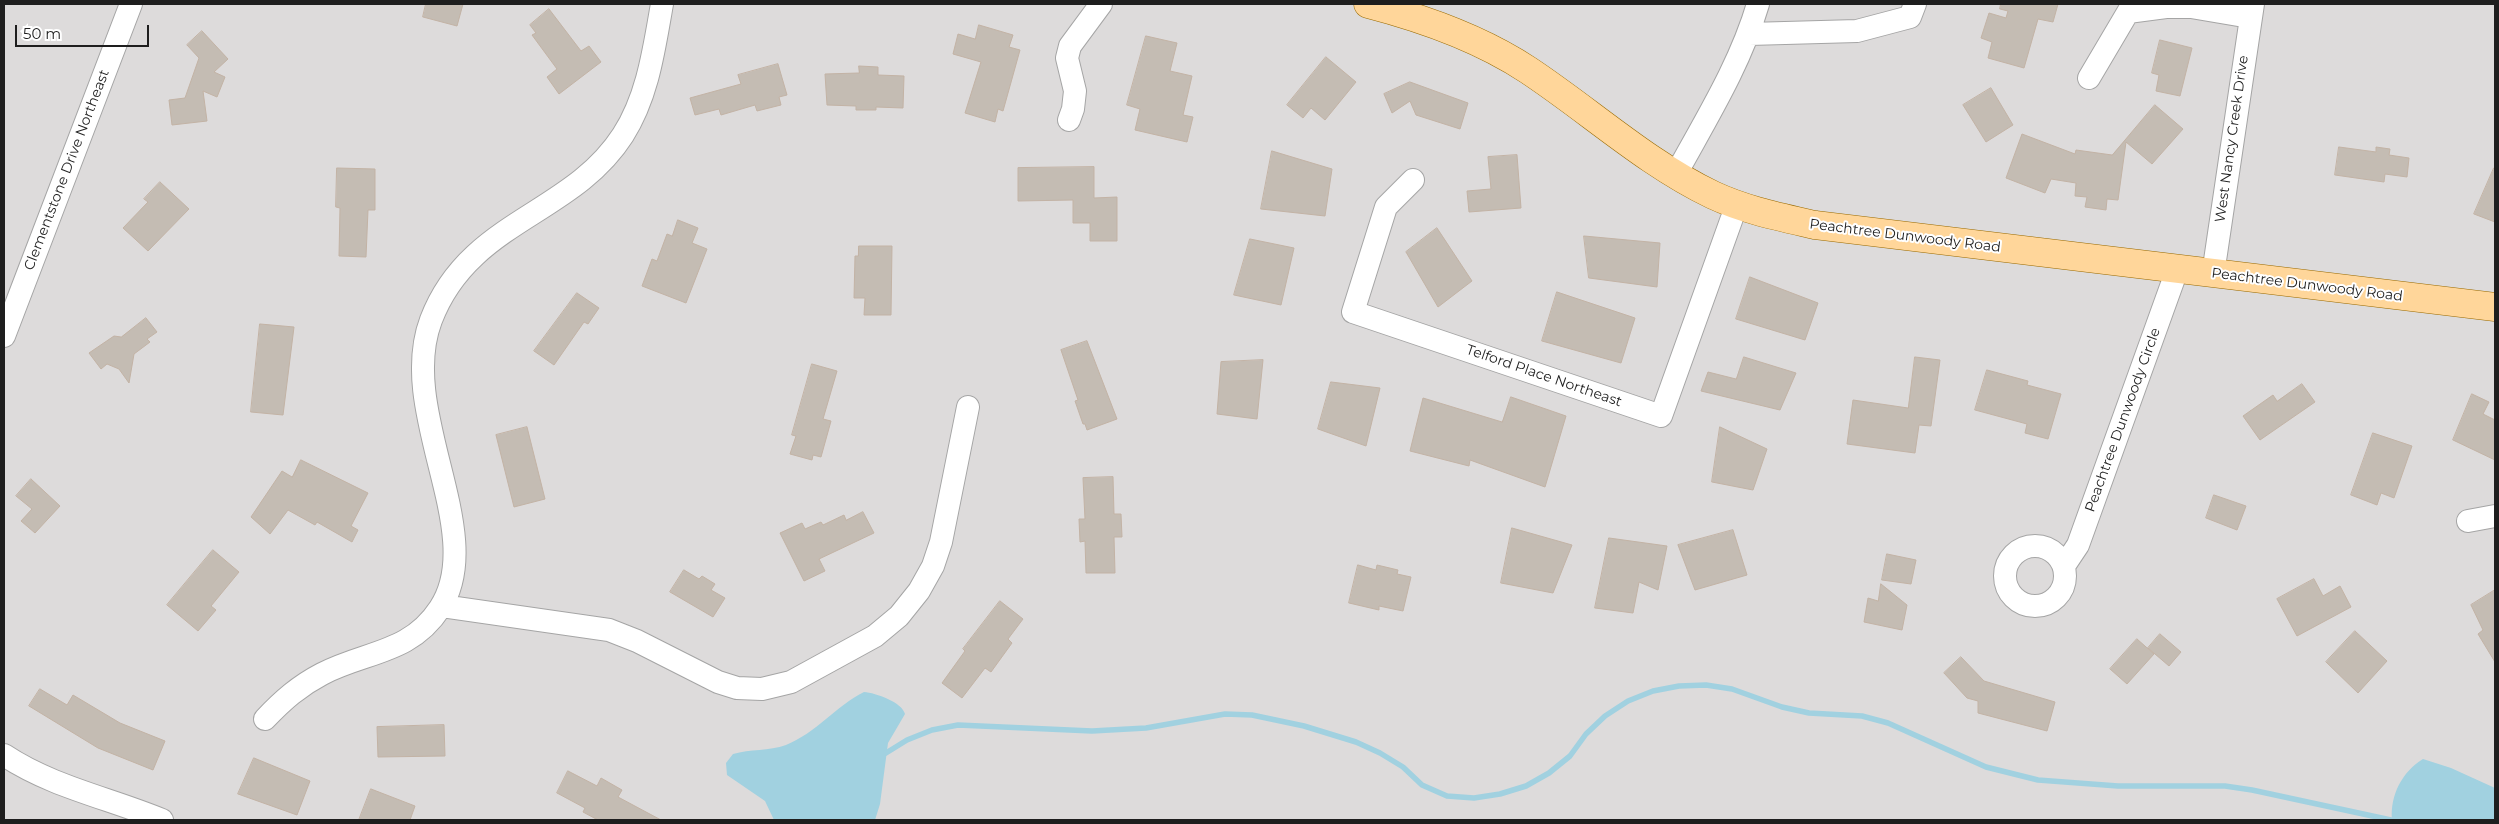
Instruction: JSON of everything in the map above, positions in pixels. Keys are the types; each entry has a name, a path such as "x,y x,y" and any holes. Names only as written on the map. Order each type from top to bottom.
{"main road":[{"name":"Peachtree Dunwoody Road","path":"1368,4 1435,26 1492,49 1527,69 1676,174 1714,195 1754,210 1814,225 2495,307"}],"street":[{"name":"Clementstone Drive Northeast","path":"4,336 131,4"},
{"path":"265,719 289,694 323,673 349,662 391,650 408,641 429,624 442,606 452,580 456,551 422,391 423,354 430,321 448,285 471,257 493,239 580,182 604,160 623,136 648,80 662,4"},
{"path":"1069,120 1074,109 1075,91 1067,58 1070,46 1101,4"},
{"path":"1676,174 1724,87 1749,34 1758,4"},
{"path":"1749,34 1857,31 1910,18 1915,4"},
{"path":"2089,78 2126,8 2191,7 2251,10"},
{"name":"West Nancy Creek Drive","path":"2213,274 2251,10"},
{"name":"Telford Place Northeast","path":"1413,180 1386,207 1353,312 1661,416 1736,204"},
{"name":"Peachtree Dunwoody Circle","path":"2064,566 2078,545 2178,270"},
{"path":"442,606 609,630 637,641 718,682 737,688 762,689 790,682 875,636 899,616 919,591 933,566 941,542 968,407"},
{"path":"2468,521 2495,516"},
{"path":"4,755 28,771 85,793 127,805 162,820"}],"shaded area":[{"path":"4,4 2495,4 2495,820 4,820"}],"water":[{"path":"864,692 881,696 894,702 905,714 888,743 880,804 875,820 774,820 765,801 727,775 726,763 733,754 773,748 797,740 844,704"},
{"path":"2423,759 2451,768 2495,788 2495,820 2392,820 2395,793 2403,777"}],"building":[{"path":"426,4 463,4 457,26 423,17"},
{"path":"2001,4 2058,4 2053,22 2038,19 2024,68 1988,58 1992,42 1981,38 1989,13 2006,18 2008,11 2000,9"},
{"path":"549,9 581,51 589,46 601,62 559,94 547,77 557,69 532,35 536,33 530,25"},
{"path":"979,25 1013,35 1009,47 1020,50 1003,111 998,109 995,122 965,113 981,62 953,54 958,34 975,39"},
{"path":"202,31 228,59 214,72 225,77 217,97 203,91 207,121 172,125 169,100 185,98 199,58 187,45"},
{"path":"1146,36 1177,43 1170,71 1192,76 1183,115 1193,117 1187,142 1135,130 1140,109 1127,105"},
{"path":"2160,40 2192,48 2180,96 2156,91 2159,75 2152,73"},
{"path":"1326,57 1356,82 1325,120 1311,108 1303,118 1287,105"},
{"path":"778,64 787,95 779,97 781,105 757,111 755,105 721,115 719,109 695,115 690,98 741,84 738,75"},
{"path":"859,66 878,67 878,75 904,76 903,108 876,107 876,110 856,110 856,106 827,105 825,74 859,73"},
{"path":"1410,82 1468,103 1460,129 1416,115 1410,101 1392,113 1384,94"},
{"path":"1991,88 2013,125 1986,142 1963,105"},
{"path":"2155,105 2183,129 2152,164 2126,142 2118,200 2107,199 2106,210 2085,207 2087,197 2075,196 2076,183 2051,179 2045,193 2006,178 2022,134 2075,154 2076,150 2112,155"},
{"path":"2339,147 2376,152 2376,147 2390,149 2389,155 2409,158 2407,177 2385,174 2384,182 2335,175"},
{"path":"1272,151 1332,169 1325,216 1261,209"},
{"path":"1517,155 1521,208 1469,212 1467,191 1491,189 1488,157"},
{"path":"1094,167 1094,198 1117,197 1117,241 1090,241 1090,223 1073,223 1073,200 1018,201 1018,168"},
{"path":"337,168 375,169 375,210 368,210 366,257 339,256 340,208 336,207"},
{"path":"2495,168 2495,222 2474,214"},
{"path":"160,182 189,209 148,251 123,228 148,202 144,199"},
{"path":"678,220 698,228 692,243 707,249 686,303 642,286 652,259 657,261 667,234 672,236"},
{"path":"1437,228 1472,281 1438,307 1406,252"},
{"path":"1584,236 1660,243 1657,287 1589,278"},
{"path":"1250,239 1294,248 1281,305 1234,295"},
{"path":"859,246 892,246 891,315 864,315 865,298 854,298 855,256 858,256"},
{"path":"1750,277 1818,303 1805,340 1736,319"},
{"path":"1557,292 1635,318 1621,363 1542,341"},
{"path":"577,293 599,308 588,324 584,322 554,365 534,351"},
{"path":"146,318 157,332 147,339 150,342 134,354 129,383 119,369 107,364 101,369 89,353 114,336 121,337"},
{"path":"260,324 294,327 283,415 251,412"},
{"path":"1087,341 1117,419 1087,430 1075,401 1078,400 1061,350"},
{"path":"1744,357 1796,373 1780,410 1701,391 1708,372 1736,379"},
{"path":"1915,357 1940,360 1931,426 1919,425 1915,453 1847,444 1853,400 1908,408"},
{"path":"1263,360 1257,419 1217,414 1221,362"},
{"path":"812,364 837,371 823,419 831,421 821,457 813,455 812,460 790,454 796,436 792,435"},
{"path":"1987,370 2028,381 2027,385 2061,394 2048,439 2025,433 2027,424 1975,410"},
{"path":"1331,382 1380,388 1366,446 1318,429"},
{"path":"2302,384 2315,402 2260,440 2243,416 2273,395 2277,401"},
{"path":"2472,394 2489,402 2483,414 2495,420 2495,460 2453,440"},
{"path":"1511,397 1566,416 1545,487 1470,460 1469,466 1410,451 1423,398 1502,422"},
{"path":"527,427 545,499 514,507 496,435"},
{"path":"1720,427 1767,449 1753,490 1712,482"},
{"path":"2373,433 2412,446 2394,498 2381,493 2377,505 2351,495"},
{"path":"301,460 368,493 351,526 358,530 352,542 317,522 315,525 288,510 270,534 251,517 282,471 292,477"},
{"path":"1113,477 1114,514 1121,514 1122,537 1114,537 1115,573 1086,573 1085,541 1080,542 1079,519 1085,519 1083,478"},
{"path":"31,479 60,506 35,533 21,521 32,509 16,496"},
{"path":"2214,495 2246,506 2237,530 2206,518"},
{"path":"863,512 874,533 819,559 825,571 804,581 780,533 802,523 805,529 821,522 823,525 844,515 846,520"},
{"path":"1512,528 1572,545 1553,593 1501,583"},
{"path":"1733,530 1747,575 1695,590 1678,545"},
{"path":"1609,538 1667,546 1658,590 1639,582 1633,613 1595,608"},
{"path":"213,550 239,572 211,606 216,610 198,631 167,605"},
{"path":"1887,554 1916,560 1911,584 1882,580"},
{"path":"1358,565 1376,570 1377,565 1398,570 1397,574 1411,577 1403,611 1379,606 1379,610 1349,603"},
{"path":"684,570 699,579 702,576 715,584 711,590 725,598 713,617 670,592"},
{"path":"2314,579 2323,596 2340,586 2351,607 2297,636 2277,599"},
{"path":"1881,584 1907,605 1902,630 1864,622 1868,598 1878,601"},
{"path":"2495,590 2495,662 2478,634 2483,630 2471,605"},
{"path":"1000,601 1023,619 1008,639 1012,643 991,672 985,668 962,698 942,683 965,651 963,649"},
{"path":"2355,631 2387,661 2358,693 2326,662"},
{"path":"2160,634 2181,652 2169,666 2148,648"},
{"path":"2137,639 2154,654 2127,684 2110,669"},
{"path":"1961,657 1984,681 2055,702 2047,731 1978,713 1978,701 1967,698 1944,673"},
{"path":"40,689 67,705 73,695 120,723 165,741 153,770 98,748 29,706"},
{"path":"444,725 445,756 378,757 377,727"},
{"path":"254,758 310,781 297,815 238,794"},
{"path":"568,771 597,786 601,778 622,790 618,797 661,820 598,820 583,812 585,808 557,793"},
{"path":"371,789 415,806 410,820 359,820"}],"waterway":[{"path":"886,753 907,740 932,730 958,725 1092,731 1146,728 1225,714 1252,715 1304,726 1356,742 1380,753 1403,767 1422,785 1447,796 1474,798 1500,794 1526,786 1549,773 1570,756 1586,734 1605,716 1628,701 1653,691 1679,686 1706,685 1732,689 1782,707 1809,713 1862,716 1888,723 1986,767 2038,780 2118,786 2225,786 2391,820"}]}
